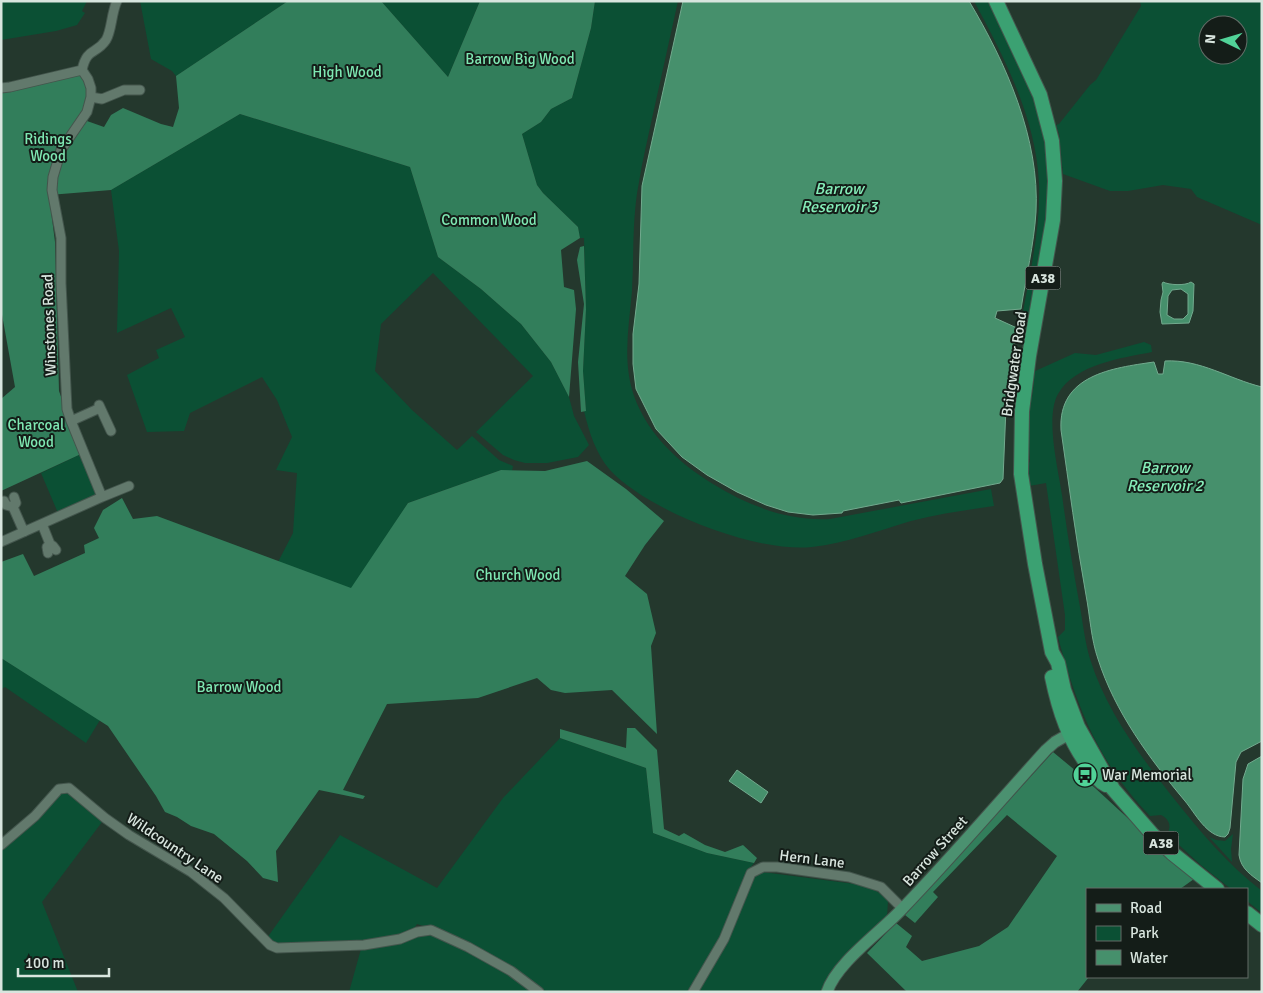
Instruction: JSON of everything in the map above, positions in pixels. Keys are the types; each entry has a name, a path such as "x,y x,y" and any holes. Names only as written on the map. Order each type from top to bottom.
{"highway":[{"name":"Bridgwater Road","path":"996,1 1040,96 1052,141 1055,181 1053,220 1029,356 1022,411 1020,474 1034,564 1052,652 1058,663 1070,705 1084,738 1111,784 1152,834 1172,853 1216,888"},
{"name":"Bridgwater Road","path":"1052,652 1050,664 1057,699 1069,734 1084,761 1102,783 1111,784"},
{"path":"1069,734 1073,731 1074,726 1070,705"},
{"path":"1070,705 1106,769 1111,784"},
{"path":"1069,734 1084,738"},
{"path":"1248,914 1262,925"}],"main road":[{"name":"Barrow Street","path":"827,992 834,976 845,963 903,909 1046,750 1069,734"}],"street":[{"path":"82,70 87,55 99,48 108,36 111,18 117,1"},
{"path":"1,88 82,70"},
{"path":"82,70 91,88 91,98 102,99 124,90 140,90"},
{"name":"Winstones Road","path":"91,98 87,112 61,150 53,177 52,190 61,238 65,393 70,421 102,497"},
{"path":"70,421 100,407 111,431"},
{"path":"1,542 128,486"},
{"path":"13,507 16,503 14,497"},
{"path":"4,500 6,505 13,507"},
{"path":"13,507 24,532"},
{"path":"42,524 51,549"},
{"name":"Wildcountry Lane","path":"1,845 35,816 59,789 69,788 121,830 191,872 224,898 270,945 277,948 364,945 400,939 417,932 430,930 468,947 511,971 539,992"},
{"name":"Hern Lane","path":"692,992 724,939 751,873 763,867 777,867 849,877 868,882 881,887 903,909"}],"green space":[{"path":"1,1 87,1 82,11 85,13 77,25 56,31 1,40"},
{"path":"140,1 288,1 176,76 172,71 151,59"},
{"path":"288,1 381,1 448,77 480,1 595,1 591,28 572,98 551,109 541,122 522,134 537,185 578,227 580,238 561,250 564,287 574,290 576,309 569,397 551,362 521,324 481,289 438,257 410,167 240,114 111,190 49,195 55,242 59,391 81,454 1,491 1,399 15,387 1,309 1,87 82,73 91,108 87,121 104,127 111,115 123,108 173,127 179,108 176,76"},
{"path":"381,1 480,1 448,77"},
{"path":"595,1 678,1 637,195 627,344 628,370 634,396 647,423 656,435 666,447 700,476 740,499 784,515 830,519 991,489 994,506 952,512 911,521 837,543 812,547 789,547 733,536 676,514 627,485 605,464 588,427 584,411 586,411 583,371 586,309 584,238 580,238 578,227 537,185 522,134 541,122 551,109 572,98 591,28"},
{"path":"974,1 991,1 1023,70 1037,106 1046,143 1048,191 1046,215 1026,336 1021,323 1034,253 1038,218 1039,183 1037,159 1032,135 1017,89"},
{"path":"1140,1 1262,1 1262,225 1197,197 1191,189 1163,185 1128,191 1110,191 1063,174 1059,134 1056,125 1059,124 1096,80 1141,6"},
{"path":"240,114 410,167 438,257 481,289 521,324 551,362 569,397 574,416 589,445 578,457 547,463 525,463 503,455 476,432 533,376 433,273 381,324 375,371 412,410 457,450 472,436 499,460 513,466 512,471 501,470 408,503 352,589 278,562 293,533 297,473 276,470 292,437 277,400 262,377 190,413 184,431 147,432 127,375 159,358 156,350 185,337 171,308 117,333 119,251 111,190"},
{"path":"584,246 586,309 583,371 586,411 581,412 578,362 584,304 577,260 580,247"},
{"path":"1144,342 1151,345 1152,352 1114,360 1087,369 1066,384 1058,394 1054,404 1052,429 1070,551 1090,659 1105,696 1135,747 1202,833 1225,858 1262,891 1262,913 1248,902 1248,888 1230,888 1167,834 1169,823 1166,819 1161,815 1150,816 1132,796 1116,775 1092,733 1065,663 1058,637 1065,630 1065,615 1046,483 1029,486 1028,463 1030,462 1029,446 1027,446 1030,397 1032,397 1034,381 1032,380 1033,372 1075,353 1096,355"},
{"path":"81,454 97,491 96,496 58,513 41,473"},
{"path":"587,461 626,489 664,521 645,545 625,576 647,594 656,633 651,646 657,734 612,690 565,693 551,690 537,678 478,698 387,704 343,790 365,796 363,799 319,790 276,851 278,882 263,878 247,861 214,834 191,826 165,812 108,726 1,658 1,562 23,554 34,576 85,553 84,545 99,538 94,528 103,510 122,498 133,519 157,516 351,588 408,503 501,470 545,471"},
{"path":"1,658 100,720 86,743 5,687 1,689"},
{"path":"627,728 635,728 657,750 664,829 679,836 684,833 705,845 725,852 743,845 757,858 754,863 707,853 653,833 646,768 560,738 560,729 626,748"},
{"path":"560,738 646,768 653,833 707,853 754,863 746,873 723,936 704,964 701,974 689,992 546,992 486,952 447,933 417,924 406,935 377,941 278,944 267,938 340,835 437,888 503,798"},
{"path":"1053,752 1082,776 1194,879 1181,888 1086,888 1086,978 1088,978 1077,992 907,992 867,953 896,923 912,936 906,947 922,961 979,946 1008,927 1057,856 1007,815 933,892 938,897 915,923 905,915"},
{"path":"61,792 79,798 102,822 42,902 78,992 1,992 1,848 47,808"},
{"path":"1233,834 1232,862 1209,837 1225,841"},
{"path":"762,872 855,884 869,888 881,894 888,901 887,917 824,992 695,992 753,878"},
{"path":"428,933 468,949 510,974 535,992 349,992 361,949"}],"water":[{"name":"Barrow Reservoir 3","path":"683,1 969,1 996,50 1018,102 1032,157 1036,185 1035,224 1021,309 997,311 995,318 1017,328 1006,407 1003,479 1000,483 901,503 899,500 843,511 842,513 813,515 788,512 766,505 737,492 707,475 682,457 656,429 636,389 633,364 633,334 639,284 642,186"},
{"path":"1163,282 1177,285 1191,282 1194,284 1193,311 1189,323 1162,324 1160,312 1163,292","holes":["1181,289 1188,294 1188,314 1183,319 1174,319 1167,315 1168,296 1172,290"]},
{"name":"Barrow Reservoir 2","path":"1165,361 1178,361 1202,366 1262,387 1262,741 1241,752 1236,762 1230,828 1225,837 1219,836 1207,829 1146,751 1134,734 1105,679 1092,635 1061,430 1062,412 1068,397 1078,386 1105,372 1121,367 1154,362 1158,374 1163,374"},
{"path":"1262,756 1262,883 1244,868 1239,855 1243,779 1248,764"},
{"path":"737,770 768,792 761,803 729,781"}],"place":[{"name":"War Memorial","path":"1085,775"}],"park label":[{"name":"Barrow Big Wood","path":"520,59"},
{"name":"High Wood","path":"347,72"},
{"name":"Ridings Wood","path":"48,148"},
{"name":"Common Wood","path":"489,220"},
{"name":"Charcoal Wood","path":"36,434"},
{"name":"Church Wood","path":"518,575"},
{"name":"Barrow Wood","path":"239,687"}]}
